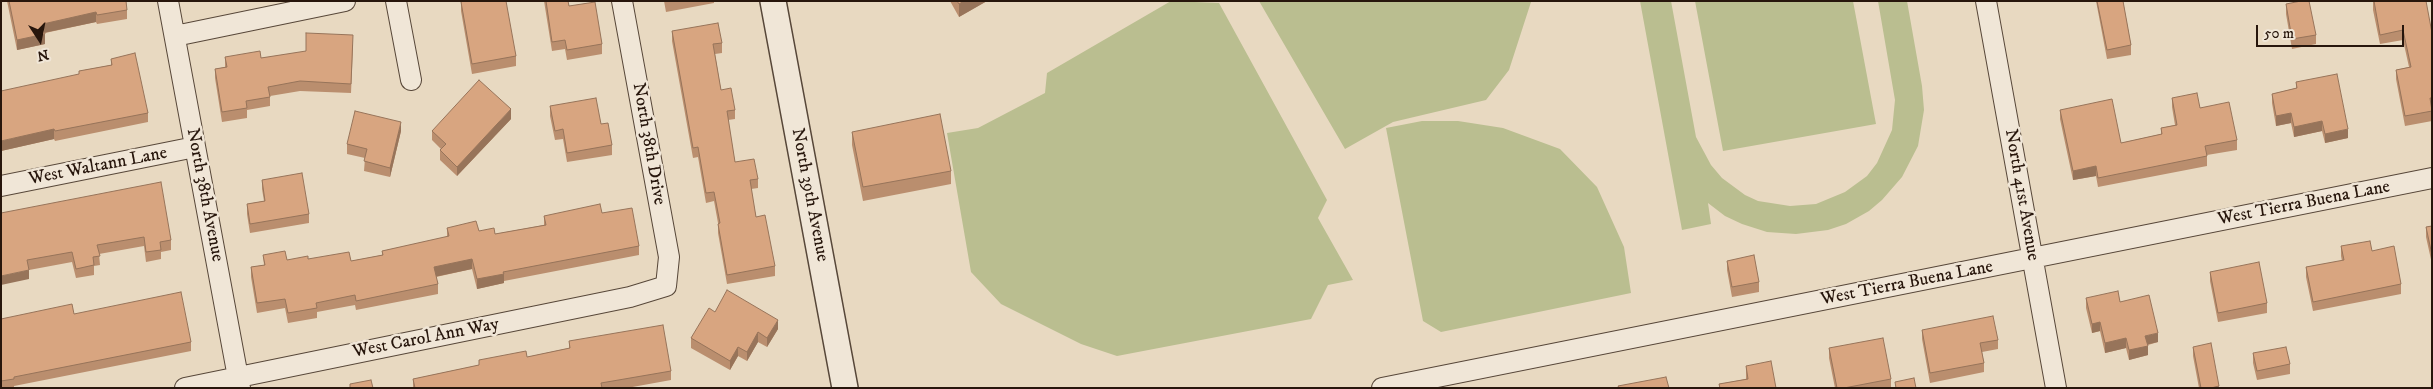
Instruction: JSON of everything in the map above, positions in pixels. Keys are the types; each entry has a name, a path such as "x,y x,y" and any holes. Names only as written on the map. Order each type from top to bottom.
{"street":[{"name":"North 38th Avenue","path":"168,1 239,382"},
{"path":"175,36 345,1"},
{"path":"396,1 411,80"},
{"name":"North 38th Drive","path":"622,1 669,257 666,286"},
{"name":"North 39th Avenue","path":"773,1 845,388"},
{"name":"North 41st Avenue","path":"1986,1 2056,388"},
{"name":"West Waltann Lane","path":"1,186 195,147"},
{"name":"West Tierra Buena Lane","path":"1382,388 2432,178"},
{"name":"West Carol Ann Way","path":"185,388 239,382 630,298 666,286"}],"green space":[{"path":"1171,1 1219,3 1327,200 1318,218 1353,280 1328,285 1311,319 1117,356 1081,344 1001,304 971,272 947,133 978,128 1045,93 1047,73"},
{"path":"1259,1 1531,2 1509,70 1486,100 1393,122 1345,149"},
{"path":"1640,1 1671,1 1696,137 1711,165 1722,178 1745,195 1758,201 1790,206 1816,204 1845,192 1867,176 1877,163 1892,130 1895,100 1878,1 1907,1 1922,86 1924,110 1918,146 1902,177 1882,200 1869,211 1846,224 1828,230 1796,234 1767,232 1725,216 1708,203 1711,224 1682,230"},
{"path":"1695,1 1853,1 1876,124 1723,151"},
{"path":"1422,121 1458,121 1503,128 1560,149 1597,187 1624,247 1631,293 1441,332 1423,321 1386,128"}],"building":[{"path":"9,1 126,1 127,10 97,15 96,12 43,24 45,34 17,40"},
{"path":"506,1 516,56 472,64 461,2"},
{"path":"546,1 568,1 569,6 595,2 602,44 567,50 565,40 552,42"},
{"path":"2097,1 2123,1 2131,45 2107,50"},
{"path":"2309,1 2316,35 2292,39 2286,4"},
{"path":"2374,1 2426,1 2432,33 2432,98 2430,98 2432,111 2405,116 2396,70 2411,67 2403,30 2380,35"},
{"path":"718,23 722,43 713,44 721,90 731,88 735,110 727,111 735,162 754,159 758,179 750,180 756,217 765,215 775,266 727,275 714,192 706,193 698,147 693,148 672,31"},
{"path":"306,33 353,35 351,84 300,81 268,87 270,97 246,101 247,108 222,112 215,69 227,67 225,57 260,51 261,58 306,51"},
{"path":"135,53 148,113 55,131 54,129 1,141 1,91 79,74 79,71 112,65 111,59"},
{"path":"2337,74 2348,129 2325,134 2322,121 2294,127 2291,113 2276,116 2272,94 2297,88 2296,82"},
{"path":"479,80 511,109 457,167 440,150 446,144 432,131"},
{"path":"2197,93 2200,108 2229,102 2237,140 2205,146 2207,156 2098,178 2096,166 2073,171 2060,110 2112,99 2121,143 2162,134 2161,128 2177,125 2172,98"},
{"path":"596,98 601,124 608,123 612,145 567,153 563,129 555,131 550,106"},
{"path":"355,111 401,122 390,168 364,161 367,149 347,144"},
{"path":"940,114 951,171 863,187 852,132"},
{"path":"302,173 309,214 250,224 247,204 265,201 262,180"},
{"path":"161,182 171,240 160,242 161,250 146,252 144,237 97,245 100,256 93,257 94,265 76,269 72,252 27,260 29,270 1,276 1,213"},
{"path":"600,204 602,213 632,208 639,246 503,272 504,274 477,279 472,259 434,267 438,284 356,301 355,295 316,303 317,308 288,313 285,299 257,303 251,267 265,265 263,255 285,251 287,260 308,256 308,259 349,252 351,261 383,255 382,251 449,236 447,228 476,221 479,231 494,228 495,234 546,225 544,216"},
{"path":"2432,226 2432,255 2426,227"},
{"path":"2370,241 2372,251 2394,246 2401,284 2313,302 2306,267 2344,260 2341,246"},
{"path":"1754,255 1759,282 1732,287 1727,261"},
{"path":"2259,262 2267,303 2218,313 2210,272"},
{"path":"727,290 778,320 767,338 758,332 747,352 738,347 730,361 691,338 709,308 715,312"},
{"path":"2118,291 2120,302 2149,295 2158,333 2145,336 2148,346 2129,350 2126,338 2105,343 2100,322 2092,324 2086,298"},
{"path":"181,292 191,342 1,381 1,319 72,304 74,314"},
{"path":"1993,316 1998,340 1980,343 1984,363 1930,373 1922,330"},
{"path":"663,325 671,371 601,383 602,388 415,388 413,379 479,365 479,360 526,351 527,357 570,348 569,341"},
{"path":"1883,338 1891,379 1837,388 1829,348"},
{"path":"2211,343 2219,386 2201,388 2193,347"},
{"path":"2286,347 2290,364 2257,371 2253,353"},
{"path":"1771,361 1776,388 1720,388 1719,384 1748,379 1746,366"},
{"path":"1666,377 1669,388 1619,388 1618,386"},
{"path":"1914,378 1916,388 1896,388 1895,382"},
{"path":"371,380 373,388 350,388 350,384"}]}
